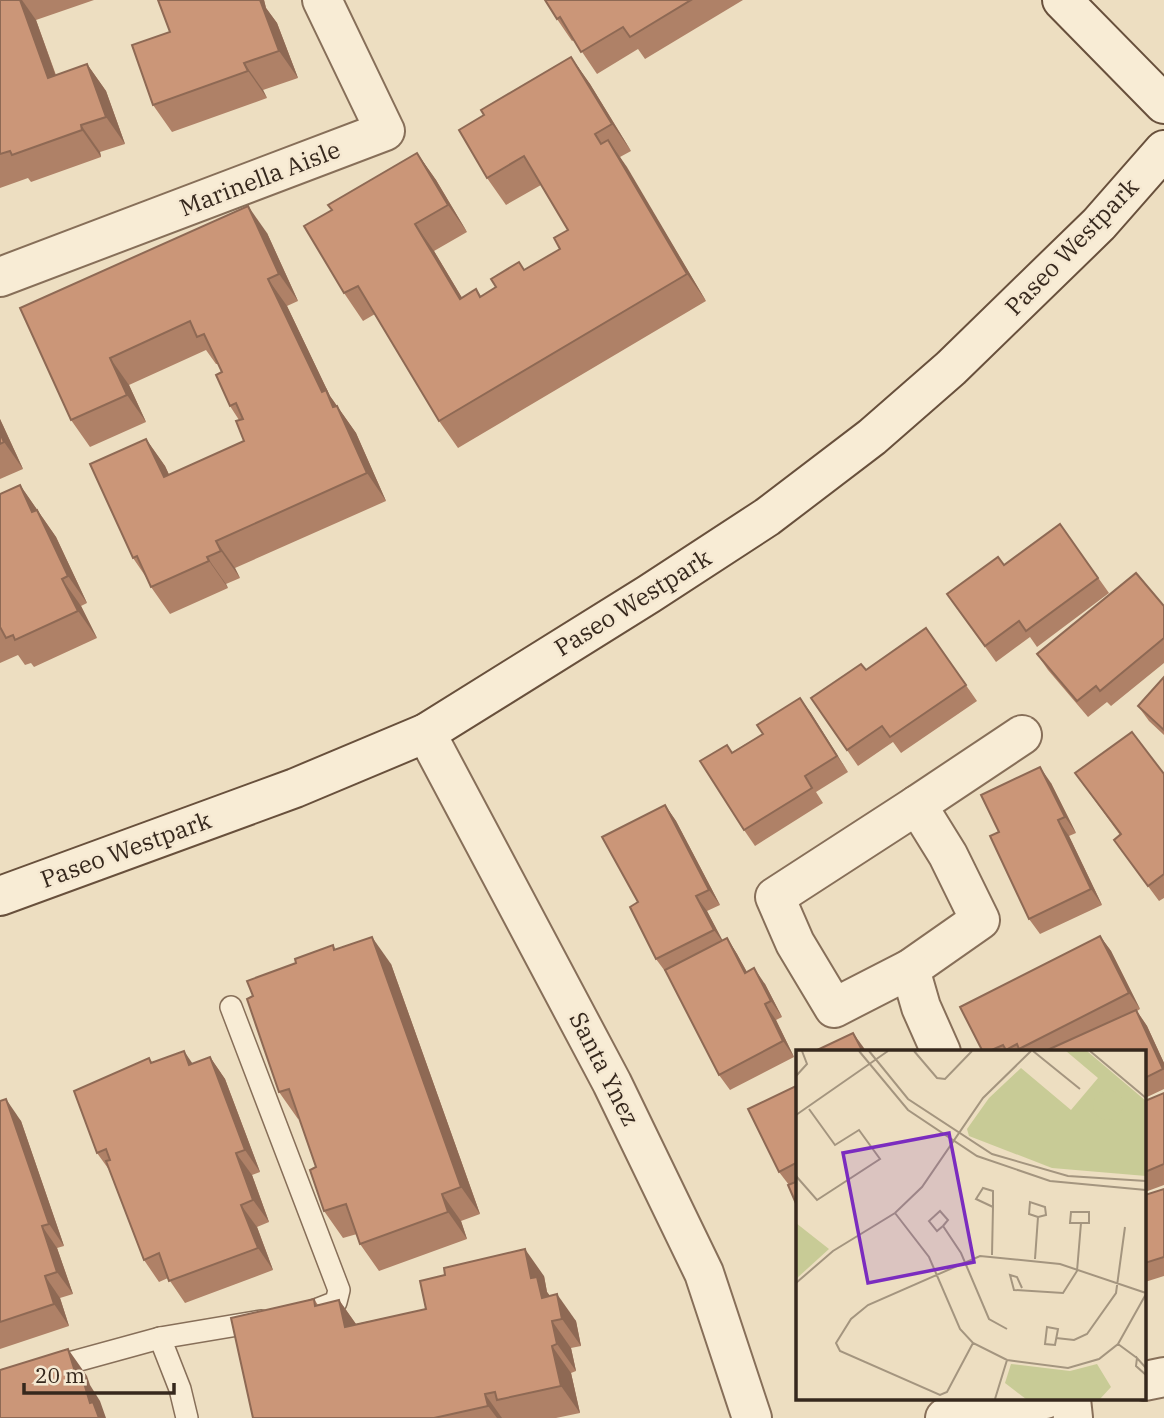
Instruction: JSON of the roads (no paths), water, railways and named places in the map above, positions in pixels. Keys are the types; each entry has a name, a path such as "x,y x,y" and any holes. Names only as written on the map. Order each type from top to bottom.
{"street":[{"name":"Marinella Aisle","path":"0,277 385,131 322,0"},
{"path":"1062,0 1164,104"},
{"name":"Paseo Westpark","path":"0,897 295,788 426,733 767,517 872,437 951,368 1099,224 1164,150"},
{"name":"Santa Ynez","path":"426,733 612,1083 704,1273 752,1418"},
{"path":"916,806 948,855 980,920 910,970 834,1008 795,943 775,897 1022,735"},
{"path":"910,970 921,1007 940,1050"},
{"path":"1146,1381 1164,1377"},
{"path":"945,1418 1040,1400"},
{"path":"1070,1400 1073,1418"}],"lane":[{"path":"0,1382 160,1338 323,1309 336,1302 339,1290 231,1007"},
{"path":"160,1338 180,1389 187,1418"}]}
